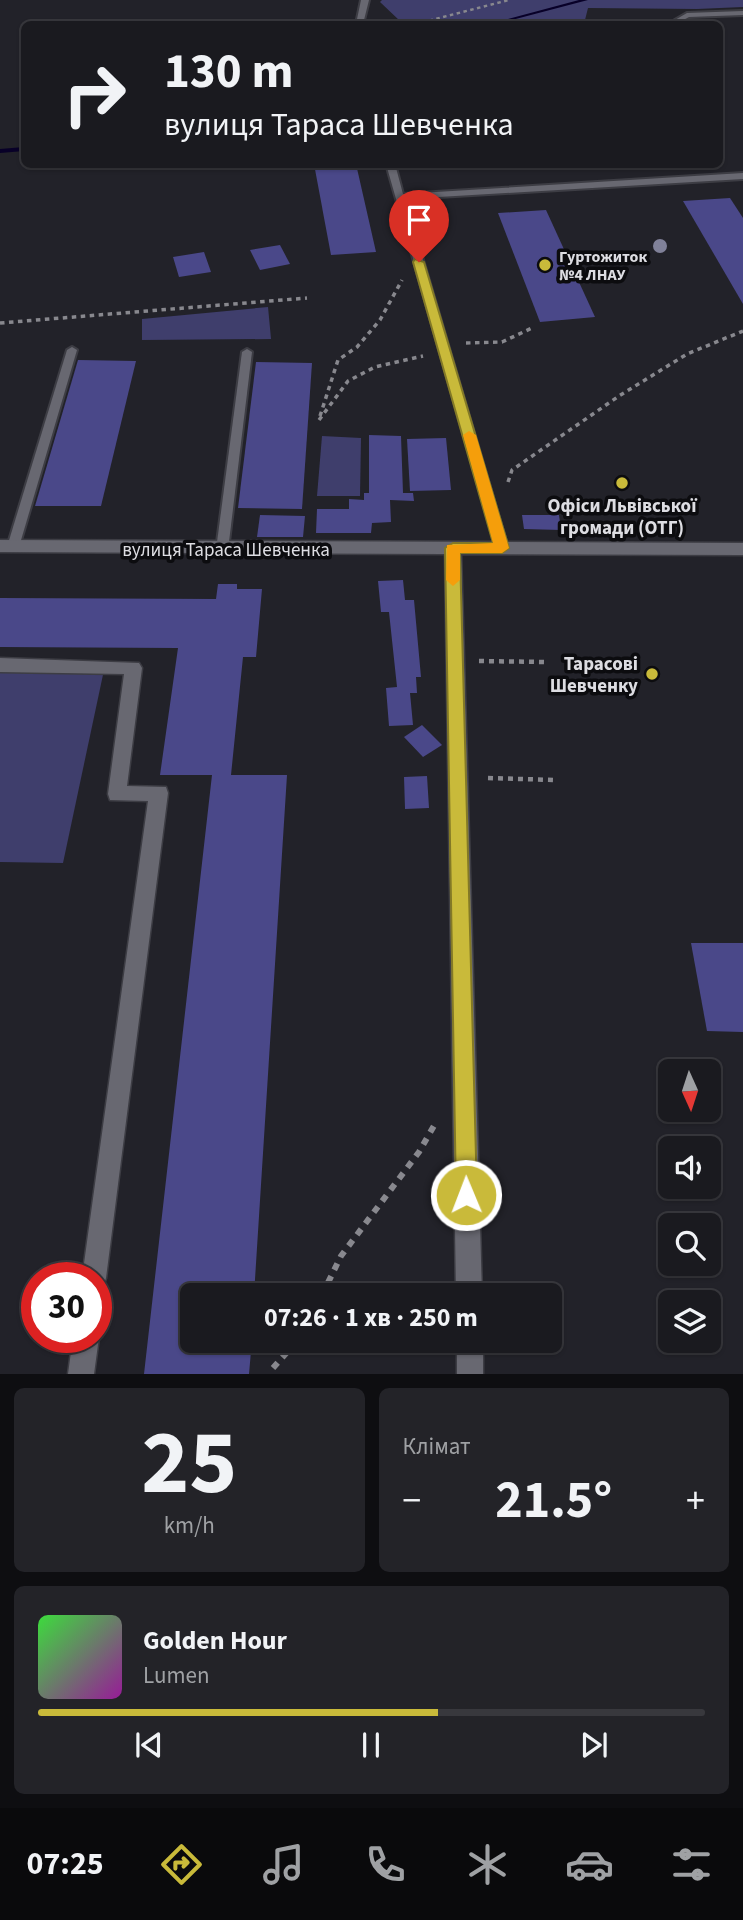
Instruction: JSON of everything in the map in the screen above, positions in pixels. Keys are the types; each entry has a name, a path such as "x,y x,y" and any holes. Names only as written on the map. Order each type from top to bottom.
{"street":[{"name":"вулиця Тараса Шевченка","path":"6,546 222,550 743,549"},
{"path":"453,548 469,1283"},
{"path":"0,665 133,667 117,794 159,793 96,1262"},
{"path":"81,1374 84,1353"},
{"path":"470,1353 470,1374"}],"lane":[{"path":"360,21 365,0"},
{"path":"678,21 687,15 743,13"},
{"path":"391,168 502,548"},
{"path":"400,197 743,176"},
{"path":"6,546 72,350"},
{"path":"222,550 247,352"}],"path":[{"path":"428,21 509,0"},
{"path":"419,262 395,289 380,320 357,347 338,360 319,420 348,381 375,367 426,355 442,344 502,342 532,328"},
{"path":"0,323 306,298"},
{"path":"504,494 512,470 619,396 687,354 743,331"},
{"path":"455,661 545,662"},
{"path":"488,778 555,780"},
{"path":"328,1283 341,1256 419,1153 438,1117"},
{"path":"273,1368 286,1353"}],"shaded area":[{"path":"743,0 743,7 588,8 585,21 400,21 380,2"},
{"path":"268,307 271,339 142,340 142,319"},
{"path":"322,436 361,438 360,496 317,496"},
{"path":"0,669 104,670 63,863 0,862"}],"building":[{"path":"315,168 357,168 376,252 331,255"},
{"path":"730,198 743,218 743,304 683,201"},
{"name":"Гуртожиток №4 ЛНАУ","path":"546,210 595,317 540,322 498,213"},
{"path":"280,245 290,264 260,270 250,250"},
{"path":"204,252 211,272 179,277 173,257"},
{"path":"78,360 136,361 101,506 35,506"},
{"path":"256,362 312,363 302,509 238,508"},
{"path":"369,435 401,436 403,493 413,493 414,501 390,500 391,522 372,523 371,533 316,533 317,509 349,509 349,499 364,500 364,493 369,493"},
{"path":"446,438 451,490 410,491 407,439"},
{"path":"260,515 305,516 303,537 257,537"},
{"path":"522,515 559,515 561,530 524,529"},
{"path":"403,580 405,600 414,600 421,677 416,677 417,693 410,693 413,725 389,726 386,688 397,687 389,612 381,612 378,581"},
{"path":"218,584 237,584 237,589 262,589 256,657 243,657 231,775 287,775 255,1283 180,1283 180,1353 251,1353 249,1374 144,1374 212,775 160,775 178,648 0,647 0,598 216,599"},
{"path":"422,725 442,745 423,757 404,737"},
{"path":"427,776 429,808 405,809 404,777"},
{"path":"691,943 743,943 743,1032 707,1031"}],"waterway":[{"path":"504,21 585,0"},
{"path":"0,151 21,149"}],"slow traffic":[{"path":"453,580 453,548 502,548 469,435"}],"place":[{"name":"Гуртожиток №4 ЛНАУ","path":"545,265"},
{"name":"Офіси Львівської громади (ОТГ)","path":"622,483"},
{"name":"Тарасові Шевченку","path":"652,674"}],"route":[{"path":"419,262 502,548 453,548 466,1195"}]}
